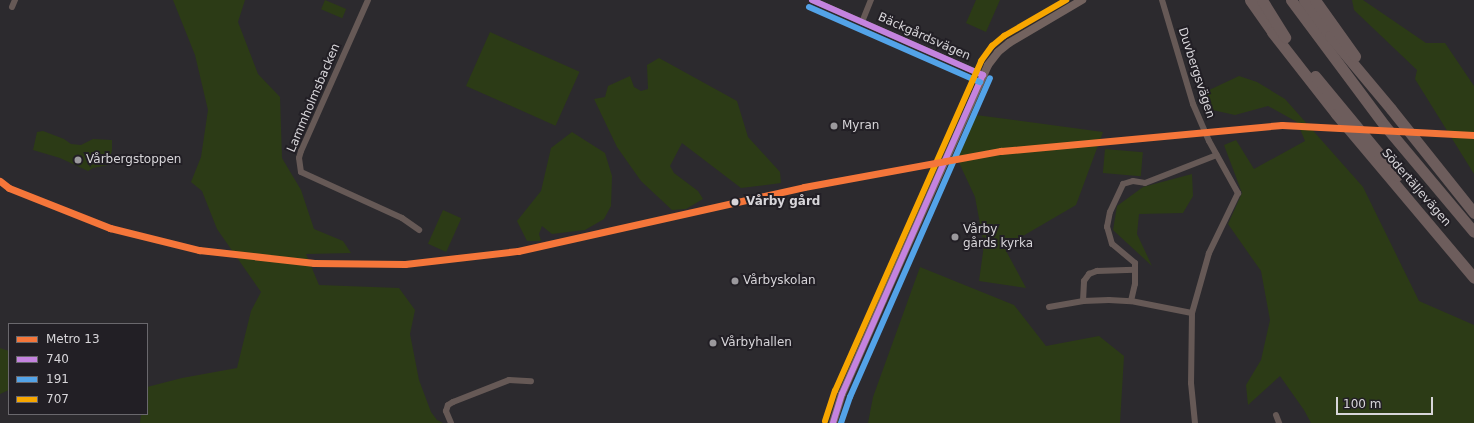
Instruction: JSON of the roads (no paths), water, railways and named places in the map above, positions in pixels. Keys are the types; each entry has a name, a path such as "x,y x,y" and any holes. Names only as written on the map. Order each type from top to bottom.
{"highway":[{"name":"Södertäljevägen","path":"1250,0 1272,32 1336,114 1474,278"},
{"path":"1262,0 1296,53 1474,268"},
{"path":"1291,0 1385,126 1474,232"},
{"path":"1304,0 1330,36 1391,109 1474,213"},
{"path":"1315,0 1391,109"}],"street":[{"path":"12,7 15,0"},
{"name":"Lammholmsbacken","path":"368,0 301,151 299,158 301,172 402,218 419,230"},
{"name":"Bäckgårdsvägen","path":"812,0 984,75"},
{"path":"862,22 871,0"},
{"path":"833,423 842,394 883,300 984,75 994,57 1003,47 1082,0"},
{"name":"Duvbergsvägen","path":"1162,0 1192,104 1217,155 1238,193 1209,253 1192,313 1191,383 1195,423"},
{"path":"1131,301 1134,284 1134,264 1112,244 1107,227 1110,212 1123,184 1133,181 1145,183 1217,155"},
{"path":"1083,301 1084,281 1088,274 1097,271 1134,270"},
{"path":"1049,307 1083,301 1109,300 1131,301 1192,313"},
{"path":"451,423 446,411 448,405 453,402 509,380 531,381"},
{"path":"1276,415 1279,423"}],"metro line":[{"name":"13","path":"0,181 9,188 110,228 199,250 314,263 405,264 518,251 804,187 1001,151 1282,125 1474,135"}],"place":[{"name":"Myran","path":"834,126"},
{"name":"Vårbergstoppen","path":"78,160"},
{"name":"Vårby gård","path":"735,202"},
{"name":"Vårby gårds kyrka","path":"955,237"},
{"name":"Vårbyskolan","path":"735,281"},
{"name":"Vårbyhallen","path":"713,343"}]}
